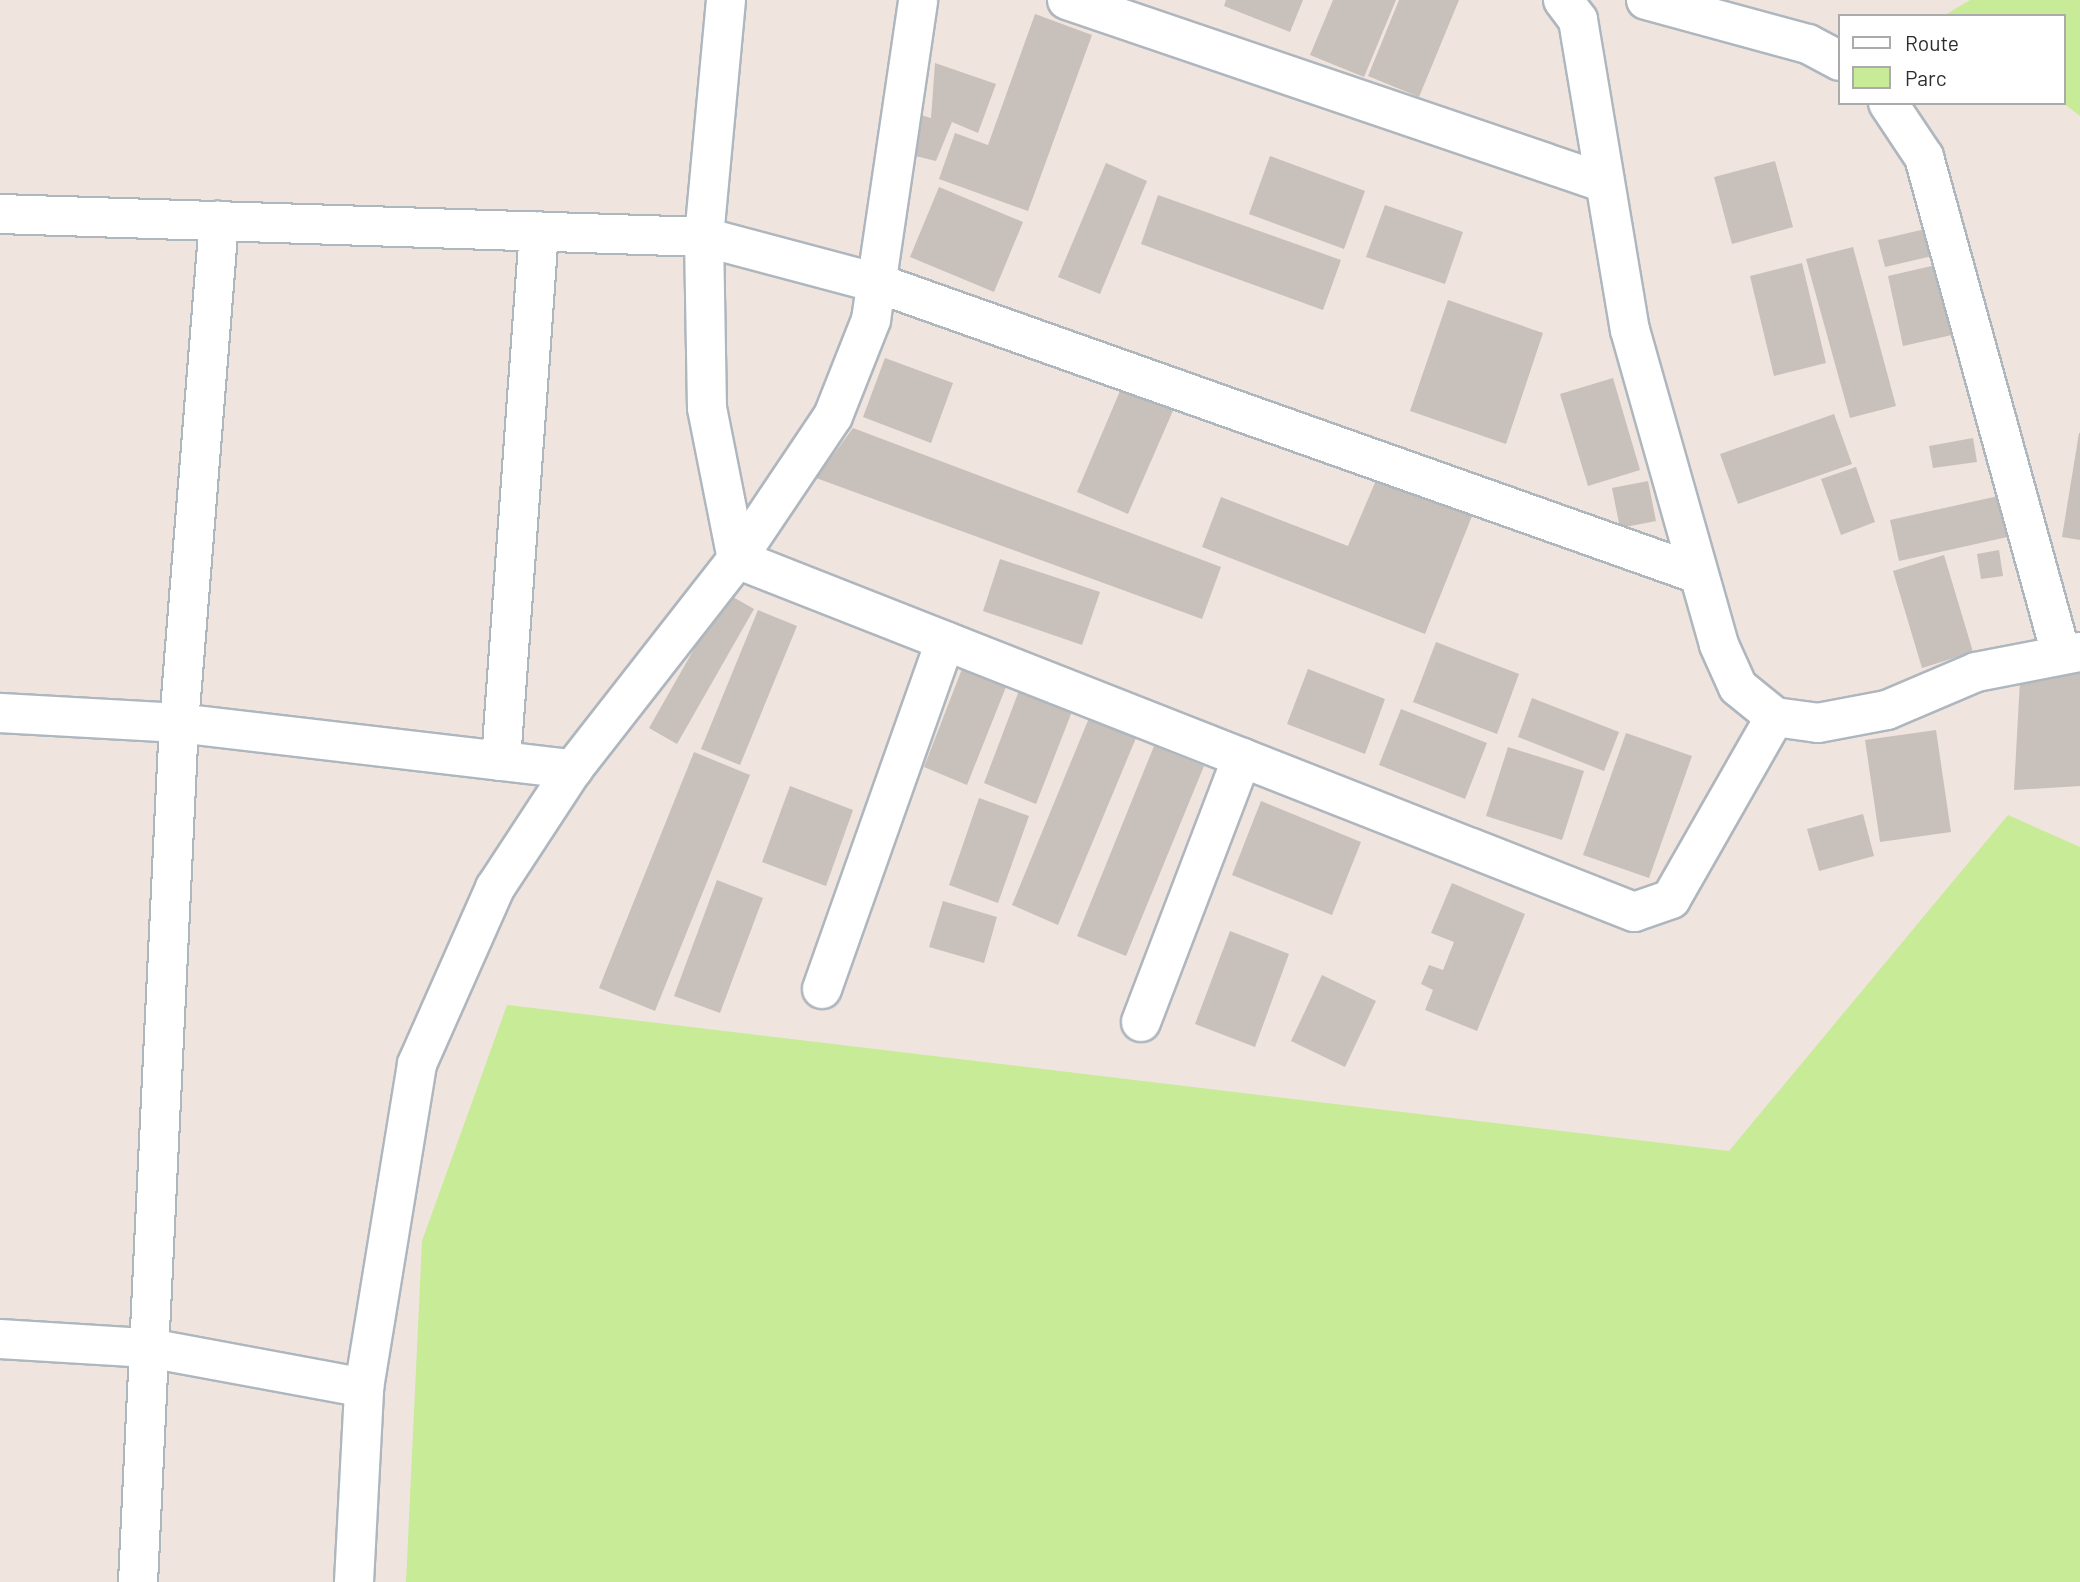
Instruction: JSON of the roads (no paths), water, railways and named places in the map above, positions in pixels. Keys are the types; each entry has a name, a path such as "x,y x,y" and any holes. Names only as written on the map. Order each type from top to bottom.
{"street":[{"path":"726,0 704,236 707,408 737,559"},
{"path":"354,1582 364,1388 417,1064 495,888 573,769 737,559 833,416 871,320 918,0"},
{"path":"1067,0 1602,182"},
{"path":"1646,0 1808,44 1839,60"},
{"path":"1581,7 1602,182 1630,330 1698,574 1738,687 1775,717 1818,723 1887,710 1976,672 2071,653 1924,157 1889,105"},
{"path":"0,214 704,236 877,283 1698,574"},
{"path":"138,1582 179,723 219,221"},
{"path":"501,761 539,231"},
{"path":"737,559 1634,912 1671,900 1775,717"},
{"path":"822,989 945,641"},
{"path":"0,713 179,723 573,769"},
{"path":"1141,1022 1242,758"},
{"path":"0,1339 149,1348 364,1388"}]}
